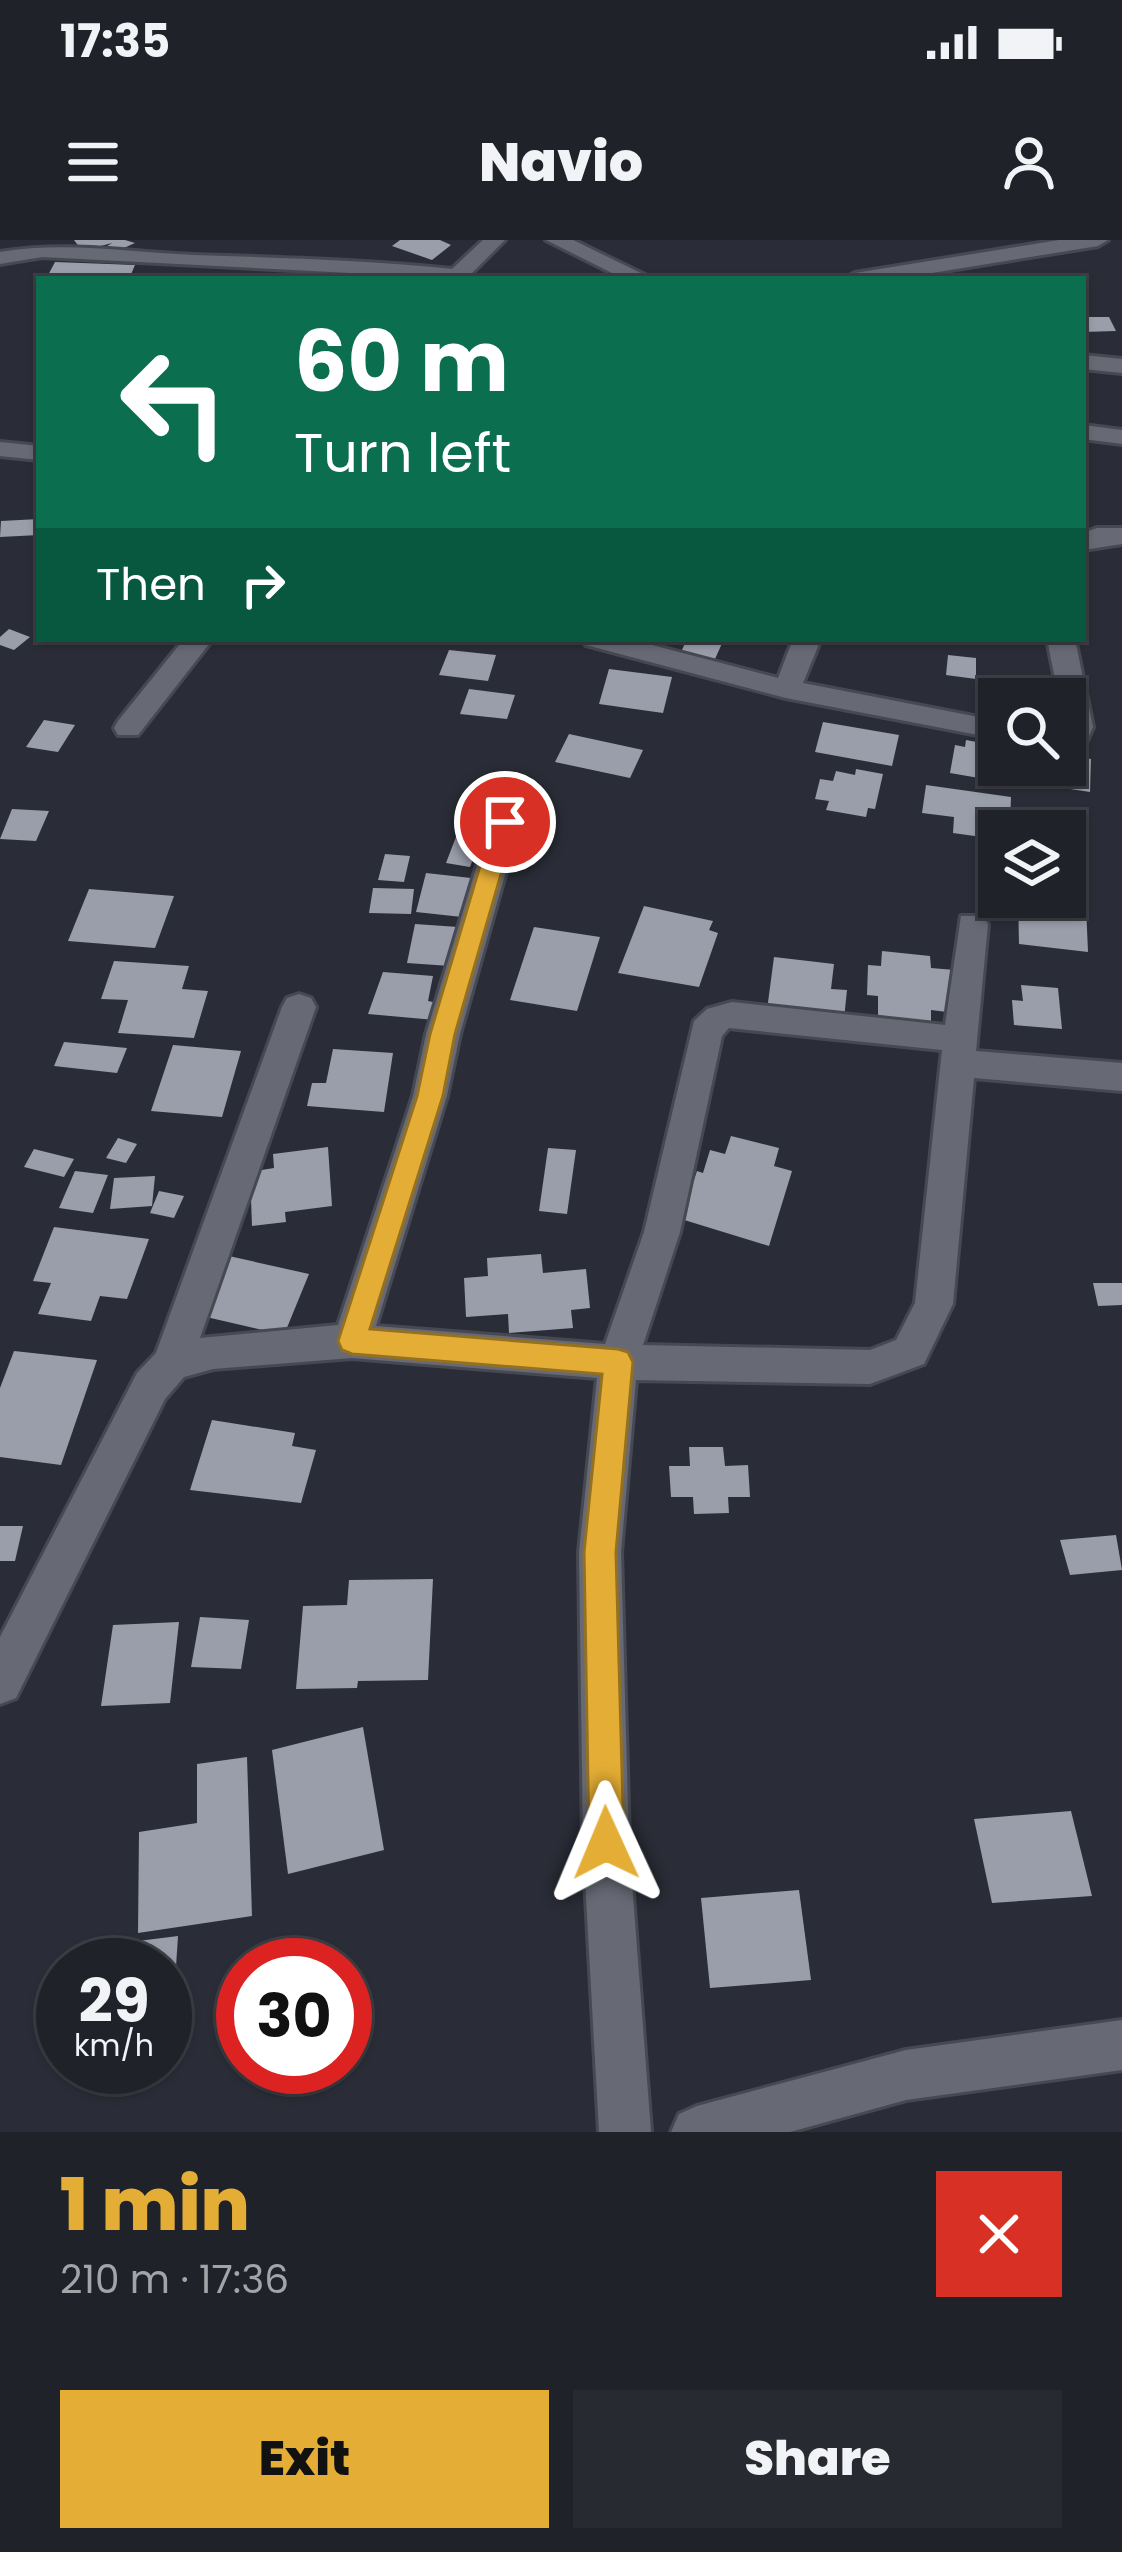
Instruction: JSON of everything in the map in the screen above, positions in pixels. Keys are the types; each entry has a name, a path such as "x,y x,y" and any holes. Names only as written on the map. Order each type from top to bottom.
{"street":[{"path":"457,276 495,240"},
{"path":"556,240 635,276"},
{"path":"874,276 1098,240"},
{"path":"0,258 42,251 408,276"},
{"path":"1086,362 1122,366"},
{"path":"1086,432 1122,437"},
{"path":"0,449 36,452"},
{"path":"1086,541 1122,536"},
{"path":"128,728 197,642"},
{"path":"607,642 786,689 978,726"},
{"path":"786,689 806,642"},
{"path":"1062,642 1069,678"},
{"path":"352,1341 430,1096 442,1034 505,822"},
{"path":"172,1363 213,1352 352,1341 618,1362 870,1367 910,1352 934,1304 972,924"},
{"path":"0,1682 151,1386 172,1363 298,1007"},
{"path":"625,2132 606,1843 600,1552 618,1362 662,1232 706,1030 718,1018 732,1015 1122,1077"},
{"path":"698,2132 906,2075 1122,2044"}],"building":[{"path":"74,240 135,243 115,252 104,248 112,243 82,251"},
{"path":"400,240 440,240 451,245 432,260 392,246"},
{"path":"55,262 135,265 130,276 48,276"},
{"path":"1086,317 1109,317 1116,331 1086,332"},
{"path":"36,519 36,535 0,537 1,521"},
{"path":"9,629 30,637 14,650 0,645 0,637"},
{"path":"686,642 723,642 715,659 681,652"},
{"path":"449,650 496,655 488,681 439,675"},
{"path":"948,655 976,658 976,679 946,675"},
{"path":"609,669 672,677 663,713 599,704"},
{"path":"469,689 515,695 507,719 460,714"},
{"path":"44,720 75,725 58,752 26,747"},
{"path":"823,722 899,735 892,766 815,752"},
{"path":"569,734 643,750 630,778 555,762"},
{"path":"966,740 978,742 978,778 950,773 955,745 965,747"},
{"path":"1086,758 1091,759 1090,792 1050,786 1086,786"},
{"path":"856,769 883,774 875,809 868,808 866,817 826,810 829,801 815,799 820,779 833,781 836,771 855,775"},
{"path":"926,785 1011,797 1011,810 978,810 978,836 953,833 954,817 922,813"},
{"path":"12,809 49,811 36,841 0,839"},
{"path":"456,837 480,841 470,867 446,863"},
{"path":"385,854 410,856 404,882 378,880"},
{"path":"426,873 471,878 462,917 416,912"},
{"path":"373,888 414,889 411,914 369,913"},
{"path":"89,889 174,896 155,948 68,941"},
{"path":"644,906 713,921 709,930 718,933 699,987 618,973"},
{"path":"1086,906 1088,952 1019,944 1018,918 1086,918"},
{"path":"415,924 458,927 450,966 407,963"},
{"path":"534,927 600,937 577,1011 510,1000"},
{"path":"882,951 930,956 931,968 955,970 955,1013 931,1010 931,1027 878,1022 878,996 867,995 868,965 881,966"},
{"path":"774,957 834,964 831,989 847,990 844,1019 767,1010"},
{"path":"114,961 189,966 182,989 208,991 194,1038 118,1033 128,1000 101,999"},
{"path":"383,972 433,976 428,1001 438,1003 435,1020 368,1014"},
{"path":"1021,985 1058,988 1062,1029 1014,1025 1012,1000 1023,1001"},
{"path":"64,1042 127,1048 117,1073 54,1066"},
{"path":"173,1045 241,1051 222,1117 151,1111"},
{"path":"333,1049 393,1053 384,1112 307,1106 312,1083 326,1083"},
{"path":"731,1136 779,1148 774,1166 792,1171 769,1246 681,1219 697,1171 703,1173 710,1150 725,1154"},
{"path":"118,1138 137,1144 126,1163 106,1158"},
{"path":"328,1147 332,1206 285,1212 286,1222 252,1226 250,1172 274,1168 273,1154"},
{"path":"548,1148 576,1150 567,1214 539,1211"},
{"path":"34,1149 74,1159 64,1177 24,1167"},
{"path":"75,1171 108,1175 93,1213 59,1208"},
{"path":"155,1176 152,1206 110,1209 114,1178"},
{"path":"159,1191 184,1196 174,1218 150,1213"},
{"path":"54,1227 149,1239 127,1299 100,1296 91,1321 38,1314 51,1283 33,1281"},
{"path":"541,1254 543,1273 586,1269 590,1308 571,1310 573,1328 509,1333 508,1314 466,1317 464,1278 488,1276 487,1258"},
{"path":"229,1256 309,1274 284,1335 202,1316"},
{"path":"1093,1283 1122,1283 1122,1305 1098,1306"},
{"path":"14,1351 97,1360 61,1465 0,1457 0,1388"},
{"path":"212,1420 295,1433 292,1446 316,1450 301,1503 190,1490"},
{"path":"689,1447 723,1447 725,1466 748,1465 750,1497 728,1497 729,1513 694,1514 693,1497 671,1497 669,1466 690,1466"},
{"path":"0,1526 23,1526 15,1561 0,1561"},
{"path":"1116,1535 1122,1570 1070,1575 1060,1540"},
{"path":"433,1579 428,1680 358,1681 357,1688 296,1689 303,1606 347,1605 349,1580"},
{"path":"200,1617 249,1620 241,1669 191,1667"},
{"path":"179,1622 170,1703 101,1706 113,1625"},
{"path":"363,1727 384,1850 288,1874 272,1750"},
{"path":"247,1757 252,1916 138,1933 139,1832 197,1823 197,1764"},
{"path":"1071,1811 1092,1896 992,1903 974,1819"},
{"path":"799,1890 811,1980 710,1988 701,1898"}],"route":[{"path":"505,822 442,1034 430,1096 352,1341 618,1362 600,1552 606,1843"}]}
